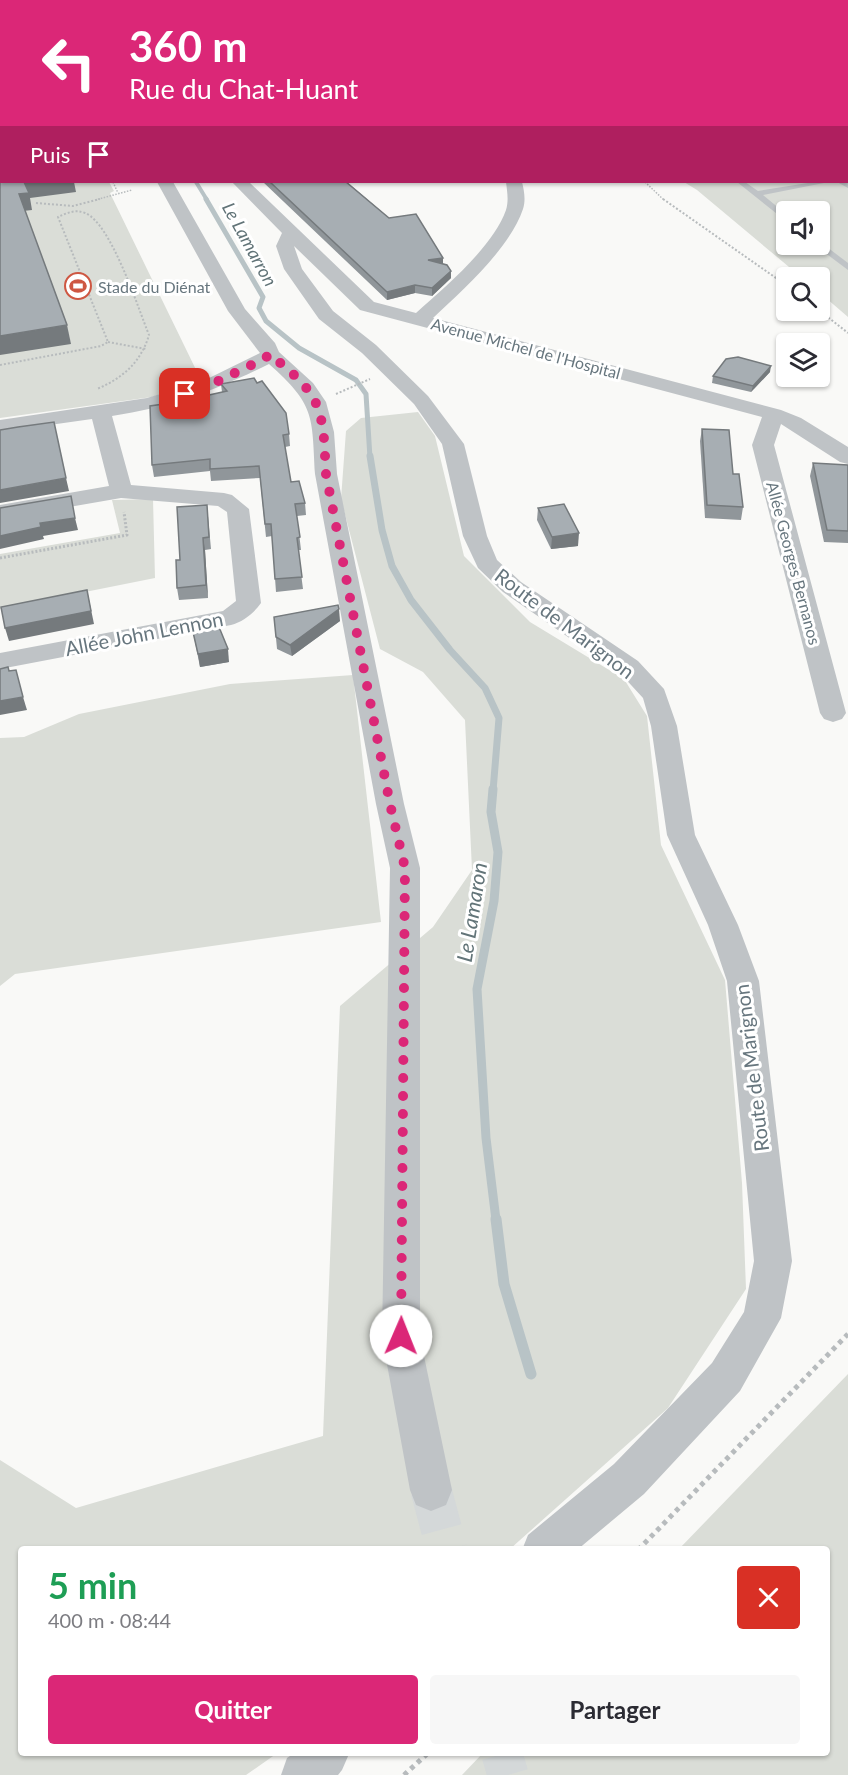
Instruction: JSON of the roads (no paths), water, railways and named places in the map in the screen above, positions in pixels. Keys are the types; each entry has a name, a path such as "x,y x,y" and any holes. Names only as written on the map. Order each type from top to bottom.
{"street":[{"path":"166,183 237,311 268,347 270,354 310,392 316,402 322,424 326,474 405,868 401,1336 431,1490"},
{"name":"Avenue Michel de l'Hospital","path":"241,183 367,306 774,414 794,422 848,457"},
{"path":"420,320 449,294 508,225 515,207 514,183"},
{"name":"Route de Marignon","path":"291,232 285,246 293,269 326,315 369,349 421,400 453,444 475,536 486,563 512,587 629,667 655,694 664,726 681,835 723,925 743,981 773,1261 762,1318 726,1377 628,1479 548,1546"},
{"path":"0,426 150,404 210,385 270,354"},
{"path":"101,412 121,491"},
{"name":"Allée Georges Bernanos","path":"774,414 763,445 833,713"},
{"name":"Allée John Lennon","path":"0,512 121,491 224,500 238,509 249,603 231,617 0,661"},
{"path":"304,1775 324,1756"}],"lane":[{"path":"742,183 776,210"},
{"path":"756,194 819,183"},
{"path":"830,253 848,267"}],"waterway":[{"name":"Le Lamarron","path":"197,183 207,200"},
{"name":"Le Lamarron","path":"206,199 263,297 259,308 266,321 299,348 356,380 366,394 370,458"},
{"name":"Le Lamaron","path":"370,456 382,530 392,566 411,600 450,650 485,688 499,718 493,791"},
{"name":"Le Lamaron","path":"493,789 491,812 498,852 494,901 477,989 486,1138 496,1220"},
{"name":"Le Lamaron","path":"496,1219 504,1284 531,1374"}],"tunnel":[{"path":"431,1490 446,1546"},
{"path":"503,1756 508,1775"}],"place":[{"name":"Stade du Diénat","path":"78,286"}]}
